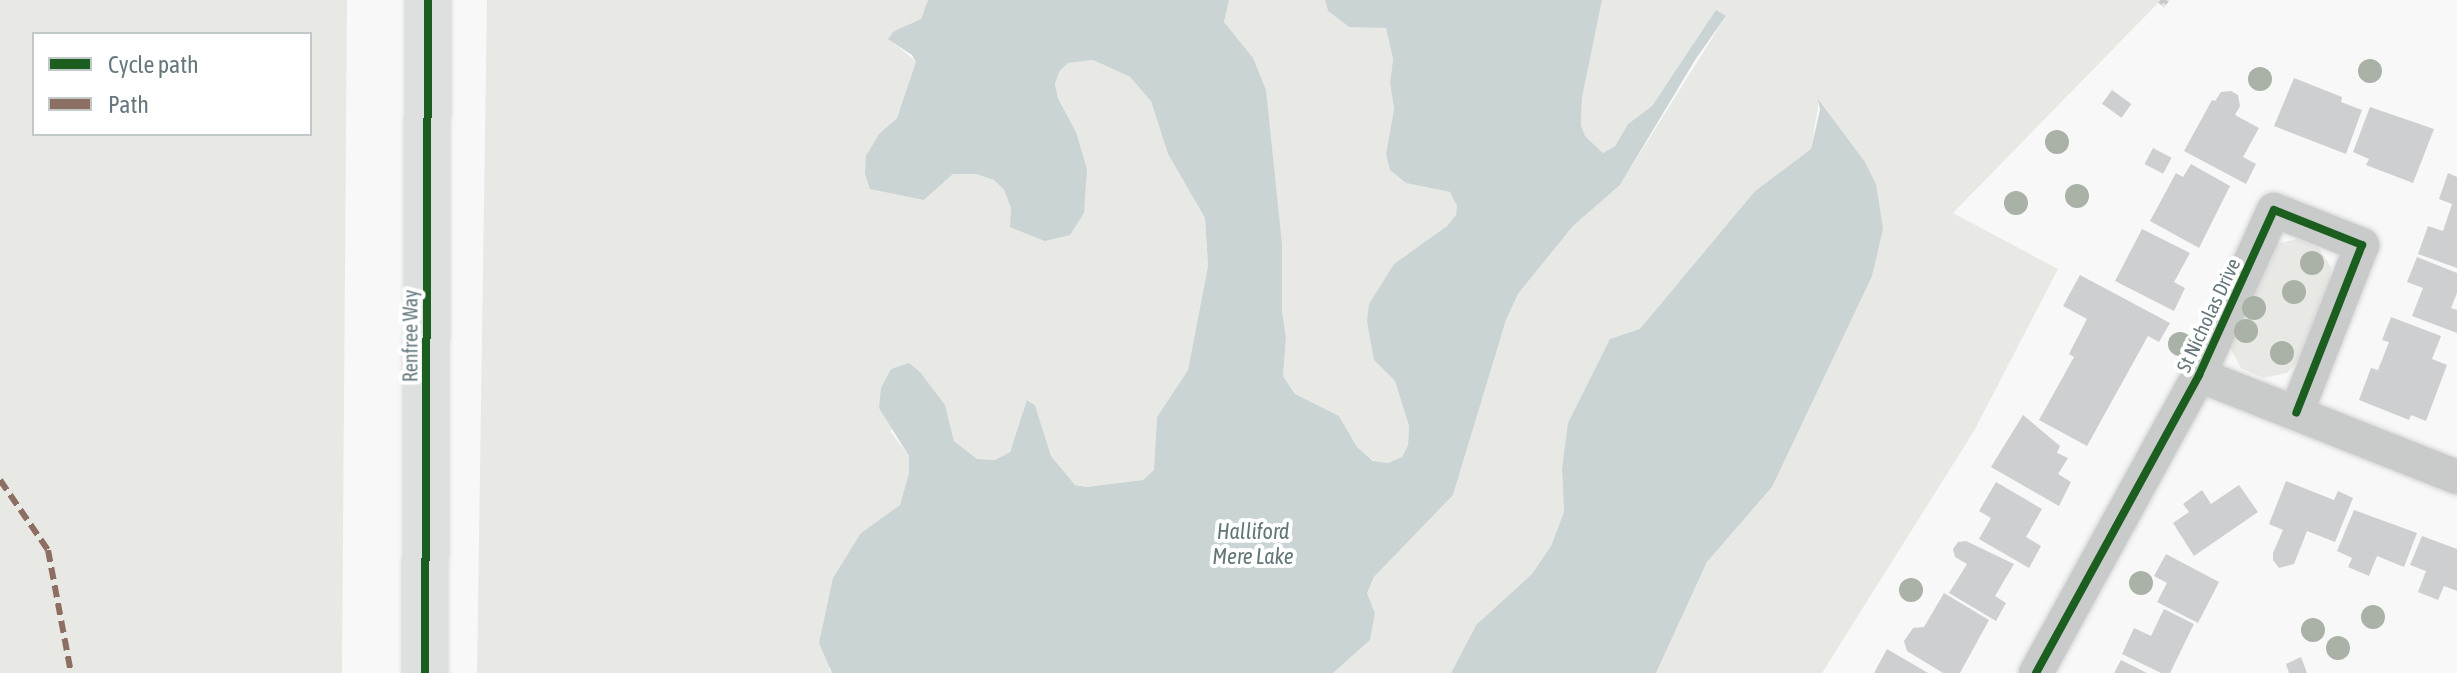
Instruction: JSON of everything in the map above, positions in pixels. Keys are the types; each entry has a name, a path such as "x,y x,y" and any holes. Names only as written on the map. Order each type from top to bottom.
{"main road":[{"name":"Renfree Way","path":"425,673 428,0"}],"street":[{"name":"St Nicholas Drive","path":"2036,673 2199,375 2274,210 2362,245 2296,413"},
{"name":"St Nicholas Drive","path":"2199,375 2457,477"}],"shaded area":[{"path":"0,0 347,0 342,673 0,673"},
{"path":"487,0 928,0 921,19 894,31 889,39 917,62 897,118 879,134 924,200 953,174 976,174 994,180 1004,190 1011,208 1076,132 1058,97 1055,84 1059,72 1068,63 1093,60 1130,77 1151,100 1168,154 1205,218 1208,266 1188,370 1157,417 1154,470 1143,480 1086,487 1075,485 1051,456 1035,405 1028,400 1010,452 995,460 977,459 954,441 945,405 890,431 909,456 909,473 900,505 861,533 829,670 832,673 477,673"},
{"path":"1229,0 1325,0 1328,11 1349,27 1386,27 1393,59 1390,83 1394,109 1386,154 1406,183 1451,192 1457,206 1457,215 1447,226 1394,264 1374,360 1395,381 1409,426 1408,445 1402,457 1388,463 1374,461 1357,447 1339,416 1295,394 1283,376 1286,338 1282,311 1282,244 1224,22"},
{"path":"1602,0 2170,0 2164,8 2158,3 1953,213 2058,269 1974,431 1822,673 1656,673 1707,562 1772,487 1876,184 1865,162 1819,101 1811,149 1755,191 1640,330 1562,469 1564,512 1551,546 1532,574 1476,625 1451,673 1333,673 1370,640 1375,613 1367,593 1374,577 1453,495 1506,320 1518,294 1573,226 1620,185 1726,16 1716,11 1652,106 1628,124 1615,146 1603,153 1585,136 1581,125 1582,98"},
{"path":"2298,239 2319,248 2331,267 2329,290 2303,355 2287,373 2263,378 2241,368 2229,346 2275,244"}],"water":[{"name":"Halliford Mere Lake","path":"928,0 1229,0 1224,22 1253,58 1266,90 1282,244 1282,311 1286,338 1283,376 1295,394 1339,416 1357,447 1373,461 1388,463 1402,457 1408,445 1409,426 1395,381 1374,360 1367,321 1369,304 1394,264 1447,226 1456,215 1457,206 1450,192 1406,183 1390,170 1386,154 1394,109 1390,83 1393,59 1386,28 1349,27 1328,11 1325,0 1602,0 1582,98 1581,125 1585,136 1603,153 1615,146 1628,124 1652,106 1716,10 1726,16 1695,60 1620,185 1573,226 1518,294 1506,320 1453,495 1374,577 1367,593 1375,613 1370,640 1333,673 832,673 819,643 833,578 861,533 900,505 909,473 909,456 879,408 881,388 891,369 909,363 920,372 945,405 954,441 977,459 995,460 1010,452 1027,400 1035,405 1051,456 1075,485 1086,487 1143,480 1154,470 1157,417 1188,370 1208,266 1205,218 1168,154 1151,101 1130,77 1093,60 1068,63 1059,72 1055,84 1058,98 1076,132 1087,169 1084,213 1070,235 1045,241 1010,227 1011,208 1004,190 994,180 976,174 953,174 924,200 870,189 865,174 866,156 879,134 897,118 916,62 912,55 888,39 894,31 921,19"},
{"path":"1818,99 1865,162 1876,184 1883,229 1872,276 1772,487 1707,562 1656,673 1451,673 1476,625 1532,574 1551,546 1564,512 1562,469 1568,423 1610,339 1640,329 1755,191 1811,149 1820,110"}],"building":[{"path":"2294,78 2342,97 2341,102 2362,110 2346,154 2274,126"},
{"path":"2112,90 2131,104 2121,118 2102,104"},
{"path":"2231,91 2238,95 2240,106 2235,115 2259,128 2243,157 2256,164 2246,184 2184,151 2212,100 2215,101 2221,92"},
{"path":"2370,107 2434,129 2413,183 2366,165 2369,159 2353,152"},
{"path":"2153,148 2172,158 2163,174 2145,164"},
{"path":"2191,164 2230,186 2199,248 2150,221 2176,173 2183,177"},
{"path":"2448,173 2457,177 2457,268 2418,254 2428,226 2443,231 2452,204 2439,199"},
{"path":"2142,229 2190,253 2174,282 2185,288 2174,311 2115,281"},
{"path":"2417,257 2457,273 2457,293 2451,308 2457,310 2457,333 2412,316 2423,288 2407,282"},
{"path":"2080,275 2170,323 2159,342 2148,336 2087,446 2039,420 2074,357 2069,354 2087,319 2063,306"},
{"path":"2391,317 2441,336 2432,359 2447,365 2426,421 2411,415 2409,420 2359,400 2371,368 2378,370 2389,342 2382,340"},
{"path":"2023,415 2060,446 2057,453 2068,458 2058,474 2071,482 2059,506 1991,467"},
{"path":"2286,481 2334,500 2338,491 2353,498 2335,542 2307,531 2294,564 2279,568 2273,560 2273,553 2283,530 2269,524"},
{"path":"1996,482 2042,509 2026,537 2041,546 2029,568 1979,539 1991,518 1979,511"},
{"path":"2239,485 2258,512 2194,556 2173,523 2189,512 2183,504 2202,490 2211,504"},
{"path":"2354,510 2417,533 2404,567 2377,556 2369,576 2348,567 2352,558 2337,551"},
{"path":"2422,536 2457,549 2457,591 2444,586 2438,600 2418,592 2426,571 2410,565"},
{"path":"1966,541 2014,564 1995,596 2006,603 1996,621 1949,593 1967,564 1955,557 1953,549 1958,542"},
{"path":"2166,554 2219,582 2198,623 2157,602 2167,583 2154,576"},
{"path":"1944,593 1989,620 1960,673 1943,673 1907,651 1904,641 1913,628 1924,627"},
{"path":"2164,609 2194,624 2170,673 2161,673 2122,654 2134,628 2151,636"},
{"path":"1887,649 1928,673 1874,673"},
{"path":"2301,657 2307,673 2289,673 2286,664"},
{"path":"2121,660 2147,673 2114,673"}],"marked path":[{"path":"0,480 48,550 71,673"}],"cycle path":[{"path":"425,673 428,0"},
{"path":"2036,673 2199,375 2274,210 2362,245 2296,413"}]}
